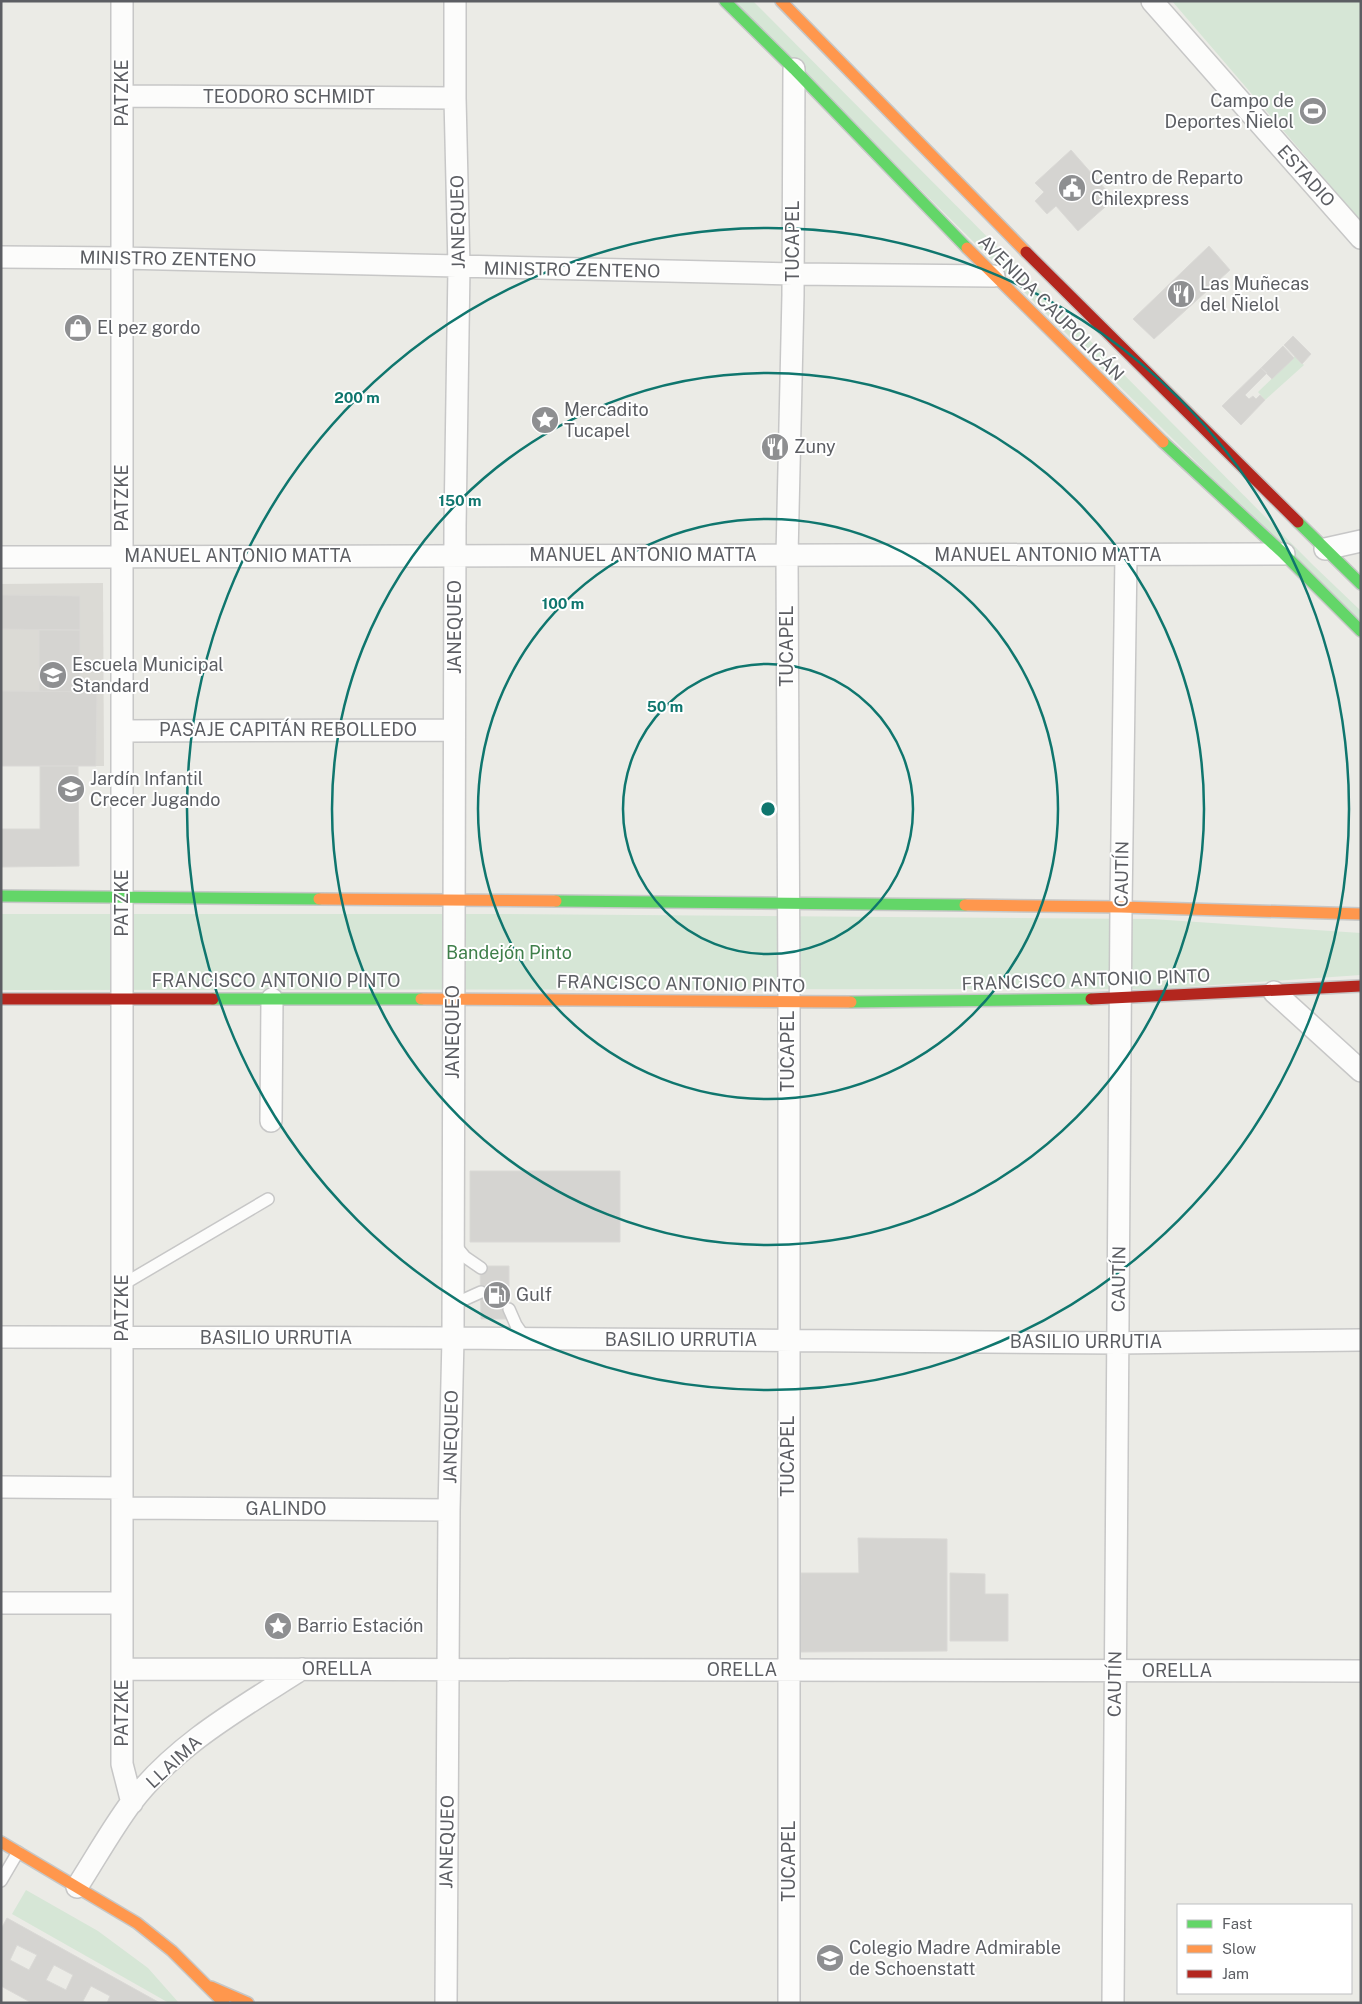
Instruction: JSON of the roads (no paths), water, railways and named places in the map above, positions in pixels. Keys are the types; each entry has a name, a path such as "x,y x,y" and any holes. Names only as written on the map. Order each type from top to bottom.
{"main road":[{"name":"AVENIDA CAUPOLICÁN","path":"725,1 1003,275 1136,417 1262,534 1305,552 1361,584"},
{"name":"AVENIDA CAUPOLICÁN","path":"781,1 1065,292 1305,552 1361,631"},
{"path":"1035,279 1065,292"},
{"path":"1,896 122,896 454,902 1121,907 1361,914"},
{"name":"FRANCISCO ANTONIO PINTO","path":"1,999 272,998 789,1003 1121,999 1361,986"},
{"path":"1,1842 137,1923 155,1936 224,2003"},
{"path":"200,1981 207,2003"},
{"path":"200,1981 248,2003"}],"street":[{"name":"PATZKE","path":"122,1 122,1764 132,1803"},
{"name":"JANEQUEO","path":"446,2003 449,1510 453,1338 454,730 459,267 455,1"},
{"name":"ESTADIO","path":"1152,1 1361,238"},
{"name":"TUCAPEL","path":"789,2003 789,1003 786,555 793,274 794,69"},
{"name":"TEODORO SCHMIDT","path":"122,96 455,98"},
{"name":"MINISTRO ZENTENO","path":"1,257 122,258 793,274 1003,275"},
{"name":"MANUEL ANTONIO MATTA","path":"1,556 1126,555 1305,552 1361,541"},
{"name":"CAUTÍN","path":"1113,2003 1121,907 1126,555"},
{"name":"PASAJE CAPITÁN REBOLLEDO","path":"122,731 454,730"},
{"path":"1274,992 1361,1070"},
{"path":"271,1121 272,998"},
{"name":"BASILIO URRUTIA","path":"1,1337 525,1338 1118,1343 1361,1340"},
{"name":"GALINDO","path":"1,1486 122,1498 449,1510"},
{"path":"1,1603 122,1603"},
{"name":"ORELLA","path":"122,1669 1361,1671"},
{"name":"LLAIMA","path":"77,1887 132,1803 172,1759 216,1724 303,1669"}],"lane":[{"path":"122,1285 268,1199"},
{"path":"453,1241 466,1257 480,1268"},
{"path":"452,1308 461,1301 481,1292"},
{"path":"509,1309 516,1326 525,1338"},
{"path":"1,1881 18,1852"}],"place":[{"name":"Campo de Deportes Ñielol","path":"1313,111"},
{"name":"Centro de Reparto Chilexpress","path":"1072,188"},
{"name":"Las Muñecas del Ñielol","path":"1181,294"},
{"name":"El pez gordo","path":"78,328"},
{"name":"Mercadito Tucapel","path":"545,420"},
{"name":"Zuny","path":"775,447"},
{"name":"Escuela Municipal Standard","path":"53,675"},
{"name":"Jardín Infantil Crecer Jugando","path":"71,789"},
{"name":"Gulf","path":"497,1295"},
{"name":"Barrio Estación","path":"278,1626"},
{"name":"Colegio Madre Admirable de Schoenstatt","path":"830,1958"}],"park label":[{"name":"Bandejón Pinto","path":"509,953"}]}
